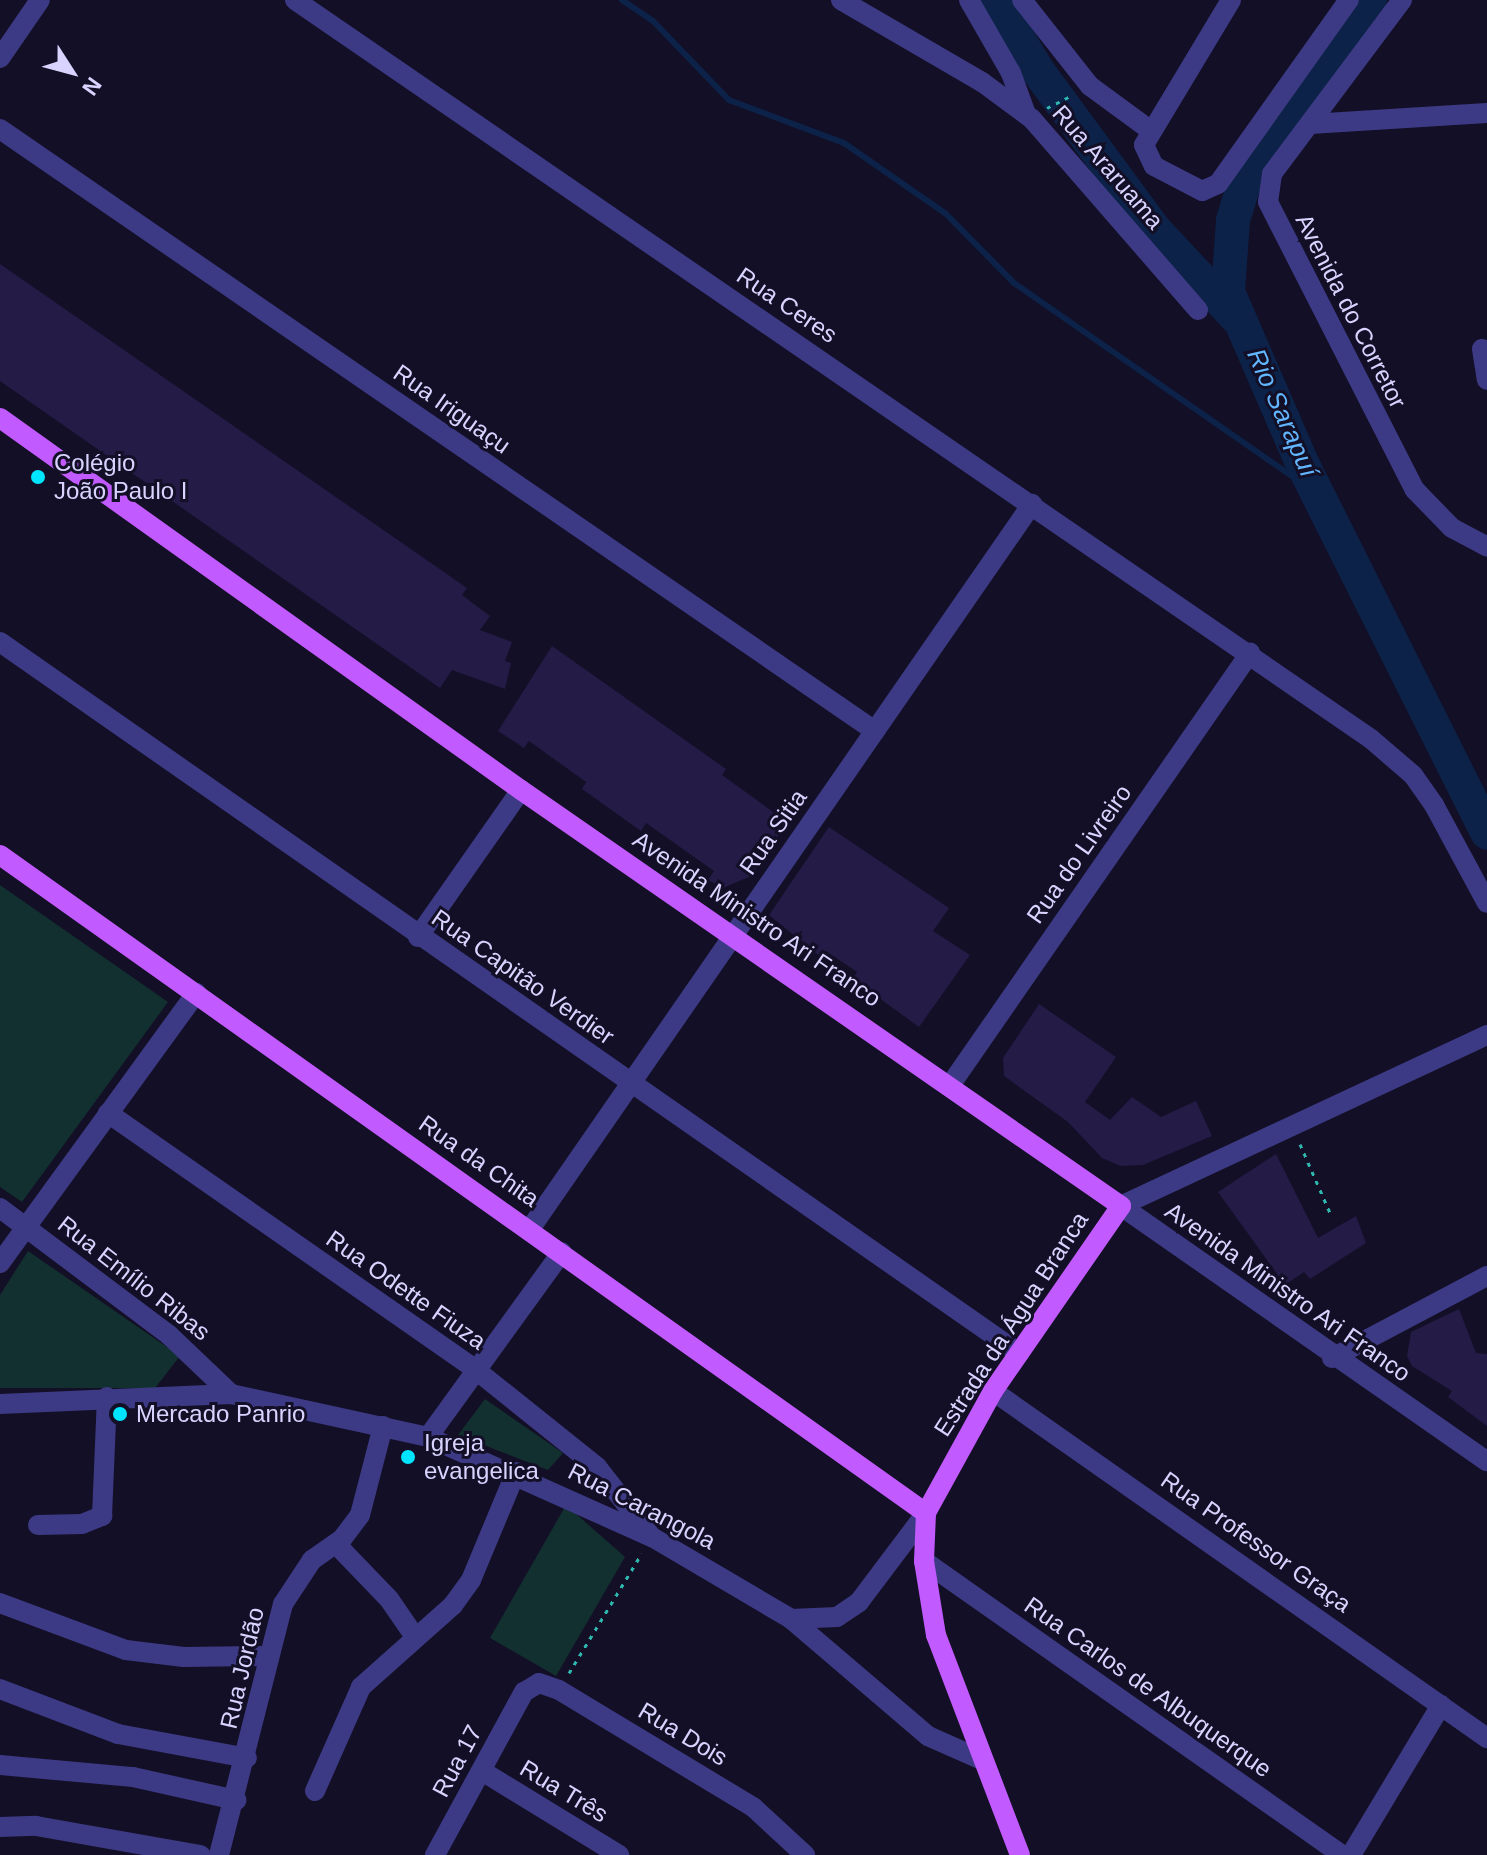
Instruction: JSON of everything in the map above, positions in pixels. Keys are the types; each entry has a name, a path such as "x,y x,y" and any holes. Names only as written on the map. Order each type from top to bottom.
{"main road":[{"name":"Avenida Ministro Ari Franco","path":"0,418 521,790 951,1084 1121,1206"},
{"name":"Rua da Chita","path":"0,855 926,1513"},
{"name":"Estrada da Água Branca","path":"1020,1855 980,1759 936,1635 924,1561 926,1513 993,1391 1121,1206"}],"street":[{"path":"0,58 40,0"},
{"name":"Rua Ceres","path":"295,0 1250,653 1413,775 1487,903"},
{"name":"Rua Araruama","path":"841,0 1036,112 1198,310"},
{"path":"969,0 1036,112"},
{"path":"1022,0 1090,86 1150,130"},
{"path":"1231,0 1150,130 1144,151 1154,166 1195,189 1211,190 1349,0"},
{"name":"Avenida do Corretor","path":"1402,0 1272,174 1268,202 1415,490 1452,528 1487,547"},
{"path":"1310,124 1487,113"},
{"name":"Rua Iriguaçu","path":"0,129 875,731"},
{"path":"1482,349 1487,380"},
{"name":"Rua Sitia","path":"530,1229 1032,504"},
{"name":"Rua Capitão Verdier","path":"0,642 418,937 1019,1353"},
{"name":"Rua do Livreiro","path":"951,1084 1250,653"},
{"path":"418,937 521,790"},
{"path":"0,1263 196,993"},
{"name":"Estrada da Água Branca","path":"1121,1206 1487,1035"},
{"name":"Rua Odette Fiuza","path":"108,1113 476,1370 597,1467 651,1536"},
{"name":"Avenida Ministro Ari Franco","path":"1121,1206 1332,1358 1487,1461"},
{"name":"Rua Emílio Ribas","path":"0,1208 169,1335 231,1394"},
{"path":"428,1437 562,1252"},
{"path":"1332,1358 1487,1276"},
{"name":"Rua Professor Graça","path":"993,1391 1487,1738"},
{"name":"Rua Carangola","path":"0,1404 231,1394 428,1437 516,1472 651,1536 791,1619 928,1736 980,1759"},
{"path":"38,1525 82,1524 102,1516 107,1397"},
{"name":"Rua Jordão","path":"219,1855 247,1758 267,1656 295,1582 312,1560 336,1544 360,1515 383,1426"},
{"path":"315,1791 361,1687 453,1605 471,1580 516,1472"},
{"path":"791,1619 837,1617 859,1602 926,1513"},
{"path":"336,1544 389,1599 415,1637"},
{"name":"Rua Carlos de Albuquerque","path":"924,1561 1342,1855"},
{"path":"0,1603 126,1650 184,1657 267,1656"},
{"name":"Rua 17","path":"435,1855 524,1692 539,1683 559,1690"},
{"path":"0,1689 118,1734 247,1758"},
{"name":"Rua Dois","path":"559,1690 753,1807 805,1855"},
{"path":"1351,1855 1441,1705"},
{"path":"0,1765 133,1777 236,1800"},
{"name":"Rua Três","path":"482,1771 619,1855"},
{"path":"0,1827 36,1826 200,1855"}],"path":[{"path":"1036,112 1077,93"},
{"path":"1292,1126 1331,1215"},
{"path":"559,1690 651,1536"}],"green space":[{"path":"0,885 168,1002 22,1202 0,1187"},
{"path":"28,1251 180,1356 155,1388 0,1388 0,1295"},
{"path":"485,1399 563,1453 548,1470 458,1435"},
{"path":"566,1505 625,1557 556,1676 490,1638"}],"building":[{"path":"0,264 467,588 462,595 490,616 480,630 512,642 505,661 511,663 505,689 452,670 440,688 0,381"},
{"path":"552,646 726,769 722,775 787,822 751,876 723,888 708,880 714,871 646,823 641,831 582,789 586,782 529,741 524,748 498,731"},
{"path":"829,827 949,908 933,931 970,955 919,1027 853,979 857,972 826,951 822,958 769,915"},
{"path":"1039,1004 1116,1057 1085,1102 1110,1120 1132,1097 1161,1117 1196,1101 1212,1136 1143,1165 1121,1166 1102,1158 1068,1122 1004,1076 1003,1058"},
{"path":"1276,1154 1318,1238 1356,1216 1366,1243 1310,1279 1304,1272 1285,1285 1218,1192"},
{"path":"1459,1309 1476,1353 1487,1354 1487,1426 1448,1397 1452,1391 1412,1366 1407,1356 1411,1332"}],"waterway":[{"path":"622,0 653,21 729,100 844,143 946,214 1014,283 1297,480 1333,522"},
{"path":"995,0 1038,71 1155,230 1236,317"},
{"name":"Rio Sarapuí","path":"1370,0 1253,155 1233,220 1228,292 1303,465 1487,832"}],"place":[{"name":"Colégio João Paulo I","path":"38,477"},
{"name":"Mercado Panrio","path":"120,1414"},
{"name":"Igreja evangelica","path":"408,1457"}]}
